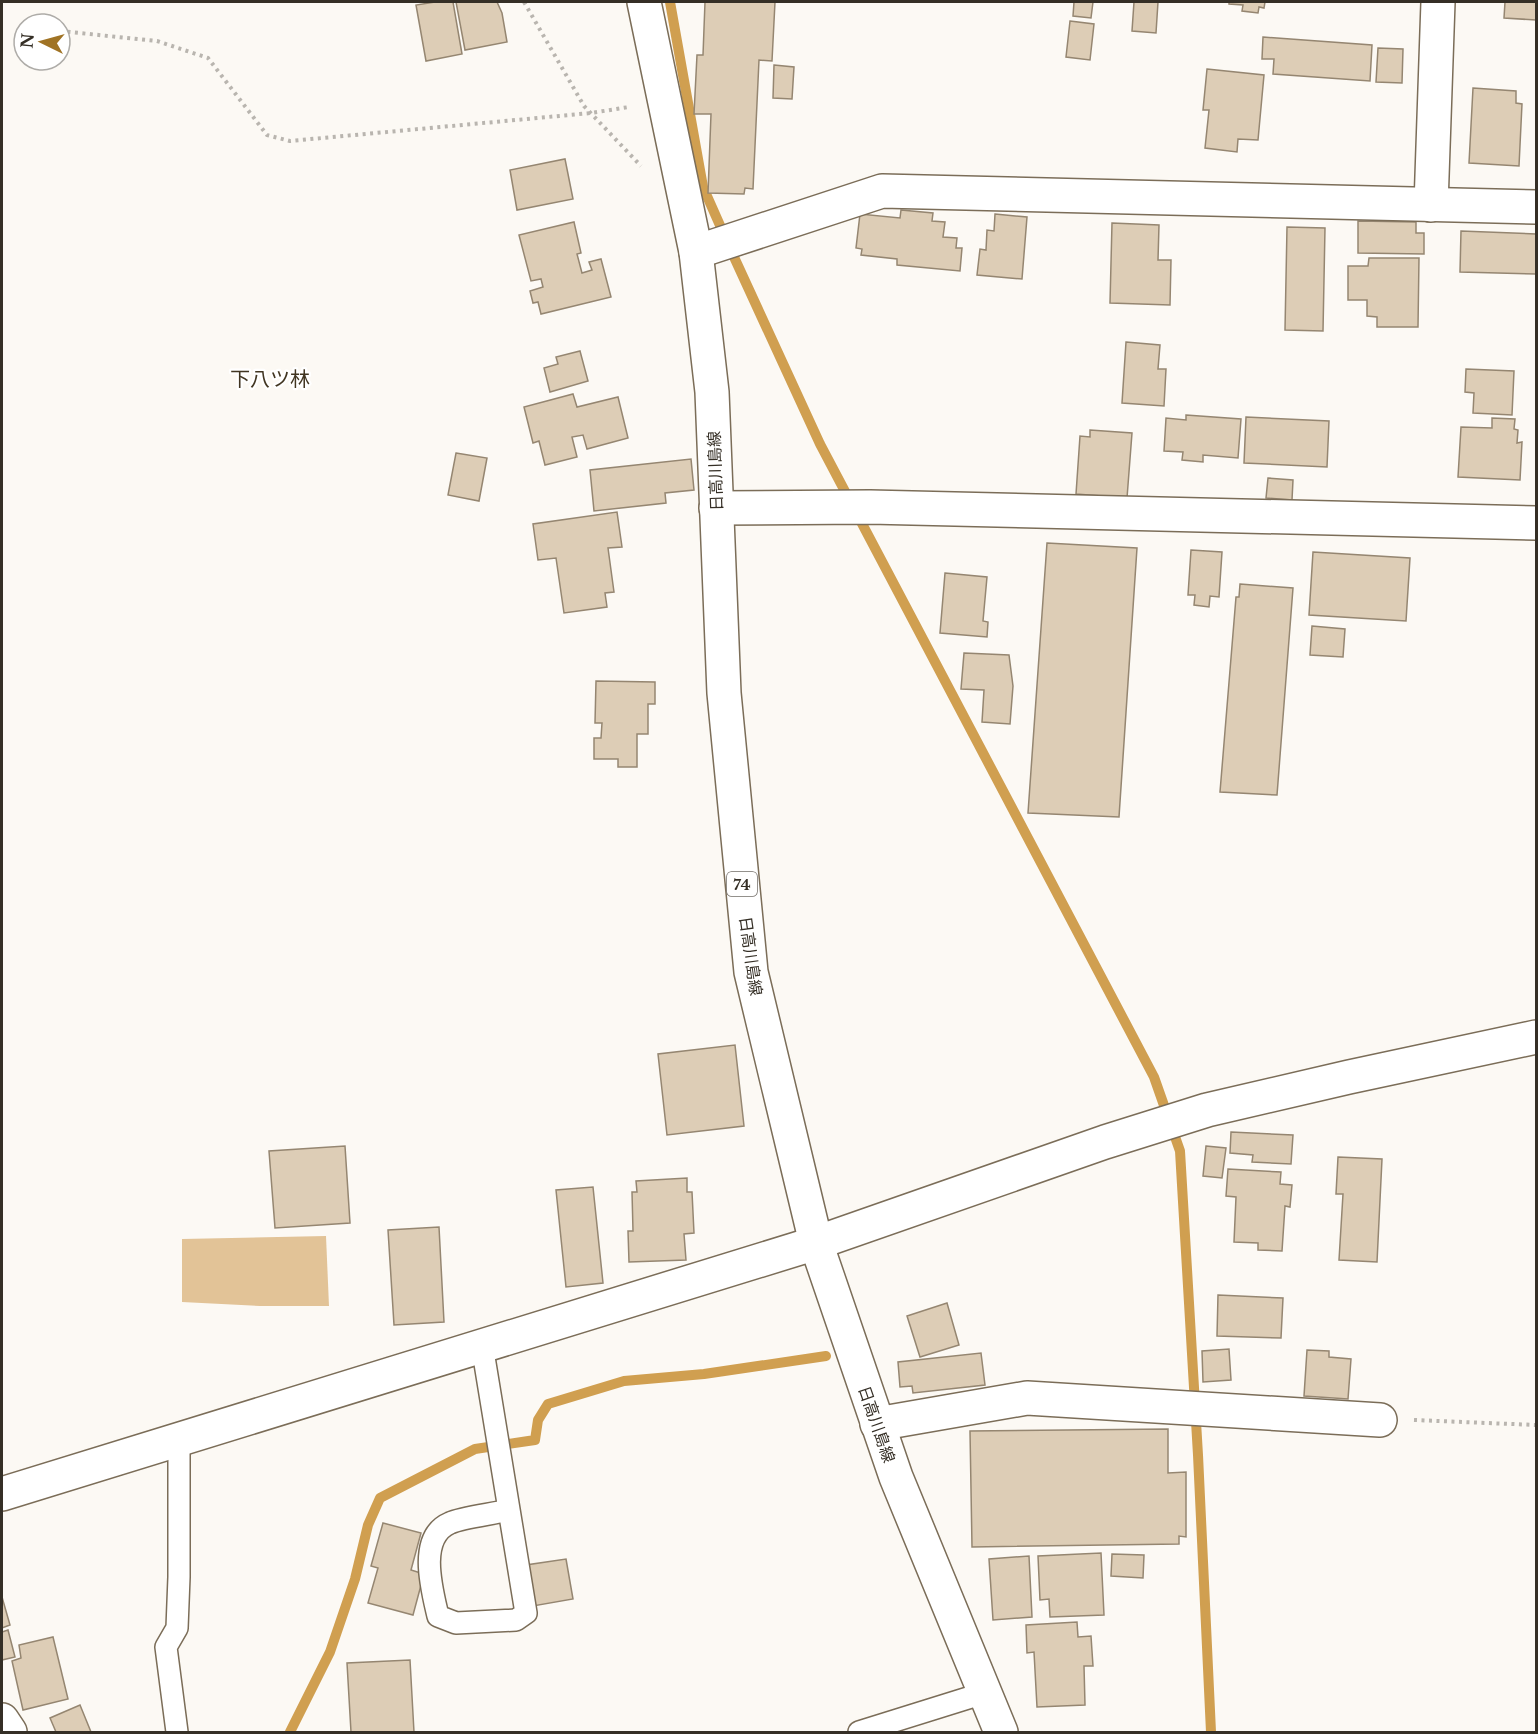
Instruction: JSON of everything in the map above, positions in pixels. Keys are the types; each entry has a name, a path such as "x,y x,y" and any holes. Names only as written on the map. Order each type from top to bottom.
{"street":[{"name":"日高川島線","path":"644,2 696,252 712,392 724,693 751,972 816,1243 896,1477 1001,1732"},
{"path":"1431,205 1438,2"},
{"path":"696,252 882,191 1536,207"},
{"path":"716,508 870,507 1536,523"},
{"path":"2,1494 816,1243 1094,1146 1207,1110 1536,1037"},
{"path":"877,1424 1028,1398 1380,1420"},
{"path":"2,1720 10,1732"}],"lane":[{"path":"482,1345 526,1613 516,1620 456,1623 438,1616 428,1572 433,1539 449,1523 509,1510"},
{"path":"177,1732 166,1647 177,1628 179,1438"},
{"path":"859,1732 984,1693"}],"path":[{"path":"524,2 584,106 648,173"},
{"path":"72,32 157,41 208,58 267,135 290,141 591,113 665,100"},
{"path":"1380,1420 1536,1425"}],"shaded area":[{"path":"326,1236 329,1306 260,1306 182,1302 182,1239"}],"building":[{"path":"453,2 462,54 426,61 416,5"},
{"path":"456,2 497,2 502,13 507,42 465,50"},
{"path":"705,2 775,2 772,61 759,60 753,189 745,188 744,194 708,193 711,114 694,114 697,55 703,55"},
{"path":"1074,2 1093,2 1091,18 1073,16"},
{"path":"1134,2 1158,2 1156,33 1132,31"},
{"path":"1229,2 1265,2 1264,8 1259,7 1258,13 1242,11 1243,5 1229,4"},
{"path":"1505,2 1536,2 1536,20 1504,18"},
{"path":"1070,21 1094,24 1090,60 1066,57"},
{"path":"1263,37 1372,45 1370,81 1273,74 1274,59 1262,59"},
{"path":"1378,48 1403,49 1402,83 1376,82"},
{"path":"774,65 794,67 792,99 773,98"},
{"path":"1207,69 1264,75 1258,140 1238,139 1237,152 1205,148 1209,110 1203,110"},
{"path":"1473,88 1516,91 1516,103 1522,104 1519,166 1469,163"},
{"path":"565,159 573,199 517,210 510,170"},
{"path":"901,210 933,213 932,221 945,222 943,237 957,238 956,248 962,248 960,271 897,265 897,259 861,255 862,249 856,248 860,214 900,218"},
{"path":"995,214 1027,217 1022,279 977,275 980,249 986,250 987,230 994,231"},
{"path":"1358,221 1416,222 1416,233 1424,233 1424,254 1358,253"},
{"path":"574,222 581,253 577,254 582,273 592,270 589,262 601,259 611,297 541,314 538,302 533,303 530,291 543,287 541,279 531,281 519,235"},
{"path":"1112,223 1159,225 1158,260 1171,260 1170,305 1110,303"},
{"path":"1287,227 1325,228 1323,331 1285,330"},
{"path":"1461,231 1536,234 1536,274 1460,272"},
{"path":"1369,258 1419,258 1418,327 1377,327 1377,317 1367,316 1367,300 1348,300 1348,266 1368,266"},
{"path":"1126,342 1160,345 1158,369 1166,369 1164,406 1122,403"},
{"path":"580,351 588,381 550,392 544,368 558,364 556,357"},
{"path":"1466,369 1514,371 1512,415 1473,413 1474,393 1465,392"},
{"path":"573,394 577,407 618,397 628,438 587,449 583,435 572,437 577,457 545,465 539,441 533,443 524,407"},
{"path":"1186,415 1241,419 1238,458 1203,455 1203,462 1182,460 1183,452 1164,451 1166,418 1186,420"},
{"path":"1246,417 1329,421 1327,467 1244,463"},
{"path":"1492,418 1515,419 1514,429 1518,430 1517,443 1522,442 1520,480 1458,477 1461,427 1492,428"},
{"path":"1090,430 1132,433 1127,498 1076,494 1080,436 1090,437"},
{"path":"456,453 487,458 479,501 448,495"},
{"path":"691,459 694,490 665,493 666,503 594,511 590,470"},
{"path":"1268,478 1293,480 1292,500 1266,498"},
{"path":"617,512 622,547 608,548 614,592 605,593 607,607 564,613 556,558 538,560 533,524"},
{"path":"1047,543 1137,548 1119,817 1028,813"},
{"path":"1191,550 1222,552 1219,597 1210,596 1209,607 1194,605 1195,595 1188,595"},
{"path":"1313,552 1410,558 1406,621 1309,615"},
{"path":"945,573 987,577 983,621 988,622 987,637 940,633"},
{"path":"1240,584 1293,588 1277,795 1220,792 1236,597 1239,597"},
{"path":"1312,626 1345,629 1343,657 1310,655"},
{"path":"964,653 1009,655 1013,686 1010,724 982,722 984,690 961,689"},
{"path":"596,681 655,682 655,704 648,704 648,734 637,734 637,767 618,767 618,759 594,759 594,738 601,738 602,723 595,723"},
{"path":"735,1045 744,1126 667,1135 658,1054"},
{"path":"1231,1132 1293,1135 1291,1164 1252,1162 1253,1155 1230,1153"},
{"path":"345,1146 350,1223 275,1228 269,1151"},
{"path":"1206,1146 1226,1148 1222,1178 1203,1176"},
{"path":"1338,1157 1382,1159 1377,1262 1339,1260 1343,1194 1336,1194"},
{"path":"1228,1169 1281,1172 1280,1184 1292,1185 1290,1207 1285,1206 1282,1251 1258,1250 1258,1243 1234,1242 1236,1197 1226,1196"},
{"path":"687,1178 687,1192 692,1192 694,1233 684,1234 686,1260 629,1262 628,1231 633,1231 632,1192 637,1192 636,1181"},
{"path":"593,1187 603,1283 566,1287 556,1190"},
{"path":"439,1227 444,1322 394,1325 388,1230"},
{"path":"1218,1295 1283,1298 1281,1338 1217,1336"},
{"path":"947,1303 959,1345 920,1357 907,1316"},
{"path":"1229,1349 1231,1380 1203,1382 1202,1351"},
{"path":"1307,1350 1329,1351 1329,1357 1351,1359 1348,1399 1304,1396"},
{"path":"981,1353 985,1385 913,1393 912,1386 900,1387 898,1362"},
{"path":"1168,1429 1168,1473 1186,1472 1186,1537 1179,1536 1179,1544 972,1547 970,1431"},
{"path":"383,1523 421,1533 411,1570 424,1574 413,1615 368,1603 378,1568 371,1566"},
{"path":"1101,1553 1104,1615 1050,1617 1049,1599 1040,1600 1038,1556"},
{"path":"1112,1554 1144,1555 1143,1578 1111,1576"},
{"path":"1029,1556 1032,1617 993,1620 989,1559"},
{"path":"566,1559 573,1599 533,1606 526,1565"},
{"path":"2,1597 10,1625 2,1628"},
{"path":"1077,1622 1078,1637 1091,1636 1093,1666 1084,1666 1085,1705 1037,1707 1034,1652 1027,1653 1026,1625"},
{"path":"8,1630 15,1657 2,1660 2,1632"},
{"path":"53,1637 68,1699 23,1710 12,1661 21,1658 19,1645"},
{"path":"410,1660 414,1732 351,1732 347,1663"},
{"path":"80,1705 91,1732 56,1732 50,1718"}],"waterway":[{"path":"670,2 703,187 734,257 820,444 1154,1077 1180,1151 1211,1732"},
{"path":"290,1732 330,1652 355,1579 368,1525 380,1498 475,1449 535,1440 538,1420 548,1404 624,1381 704,1374 826,1356"}],"district":[{"name":"下八ツ林","path":"270,379"}]}
